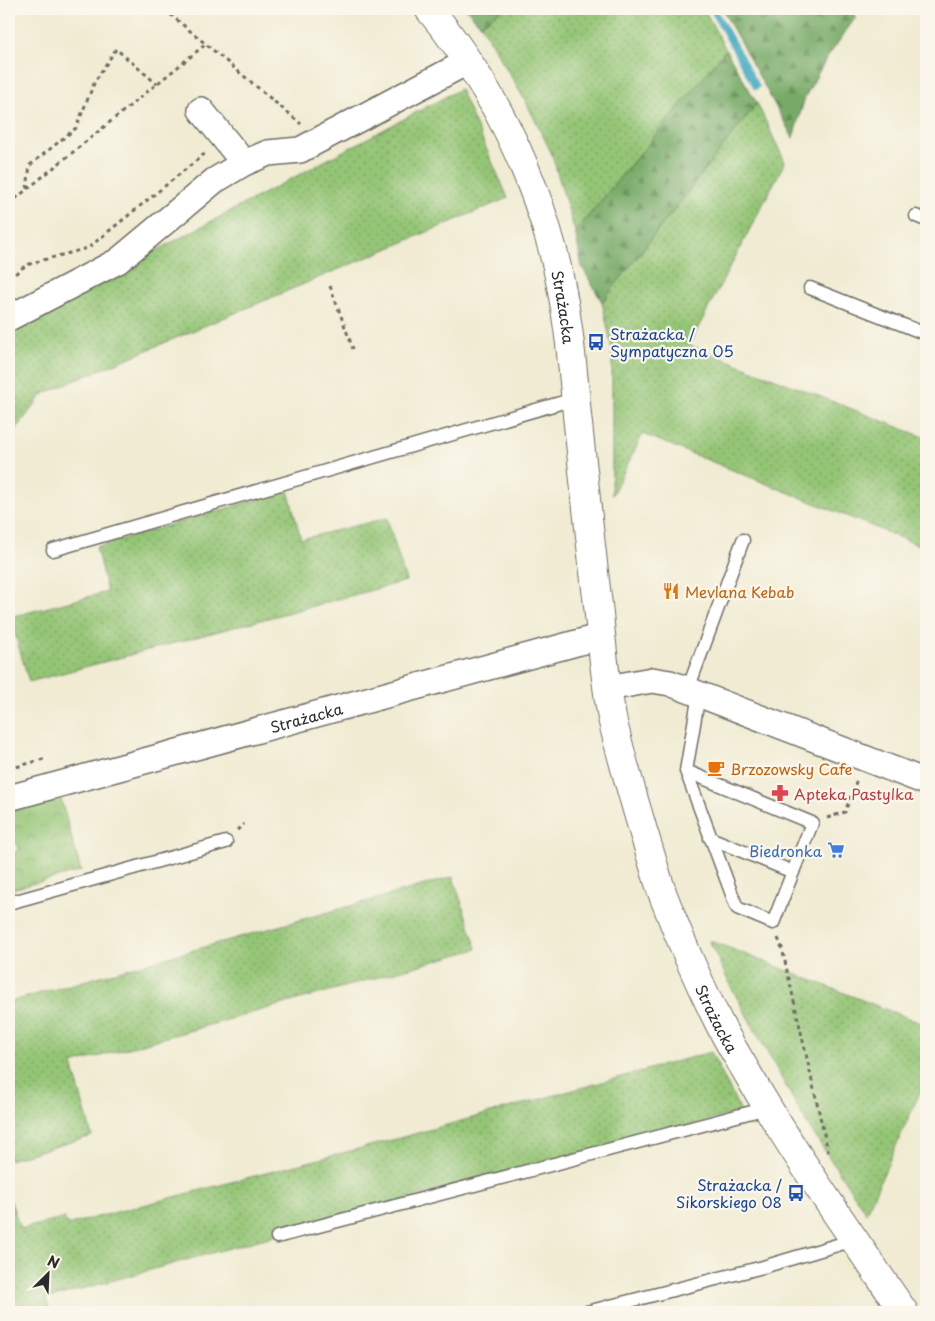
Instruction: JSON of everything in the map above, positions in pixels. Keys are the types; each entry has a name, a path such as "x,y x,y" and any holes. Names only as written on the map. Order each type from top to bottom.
{"street":[{"name":"Strażacka","path":"429,9 467,62 492,103 519,154 551,245 566,310 591,551 612,716 636,807 663,894 689,960 718,1021 767,1108 814,1182 904,1312"},
{"path":"9,318 118,261 214,181 244,163 268,153 300,150 467,62"},
{"path":"201,110 244,163"},
{"name":"Strażacka","path":"9,798 602,636"},
{"path":"608,688 652,680 670,683 926,782"}],"lane":[{"path":"810,288 926,334"},
{"path":"53,550 560,403 576,400"},
{"path":"686,772 812,824 772,924 737,908 686,772 694,692 743,540"},
{"path":"710,838 793,872"},
{"path":"9,903 226,842"},
{"path":"277,1237 767,1108"},
{"path":"587,1312 854,1240"}],"path":[{"path":"164,9 320,140"},
{"path":"9,204 206,44"},
{"path":"27,189 30,165 76,128 95,81 116,49 157,84"},
{"path":"9,279 22,268 32,264 88,248 224,139"},
{"path":"330,286 354,349"},
{"path":"9,769 44,759"},
{"path":"812,824 845,812 865,759"},
{"path":"772,924 782,948 830,1157"}],"green space":[{"path":"466,9 502,9 481,25"},
{"path":"502,9 704,9 726,50 575,232 551,152 527,104 481,25"},
{"path":"722,9 850,9 856,17 825,61 805,97 793,138"},
{"path":"726,50 757,103 602,302 582,267 575,232"},
{"path":"460,89 508,198 43,394 9,438 9,329"},
{"path":"757,103 785,162 689,345 926,438 926,548 643,434 612,495 612,349 602,302"},
{"path":"288,490 301,539 387,518 406,581 29,682 10,617 107,592 96,547"},
{"path":"60,796 81,871 9,890 9,859 18,849 9,833 9,811"},
{"path":"453,877 477,949 72,1064 92,1136 9,1160 9,1002"},
{"path":"709,940 926,1025 926,1079 866,1213 807,1124 731,987"},
{"path":"711,1052 741,1112 410,1198 46,1299 50,1312 9,1312 9,1197 21,1229 64,1218 67,1225 396,1139"}],"waterway":[{"path":"713,9 756,86"}],"place":[{"name":"Strażacka / Sympatyczna 05","path":"596,342"},
{"name":"Mevlana Kebab","path":"671,591"},
{"name":"Brzozowsky Cafe","path":"716,768"},
{"name":"Apteka Pastylka","path":"780,793"},
{"name":"Biedronka","path":"836,850"},
{"name":"Strażacka / Sikorskiego 08","path":"796,1193"}]}
